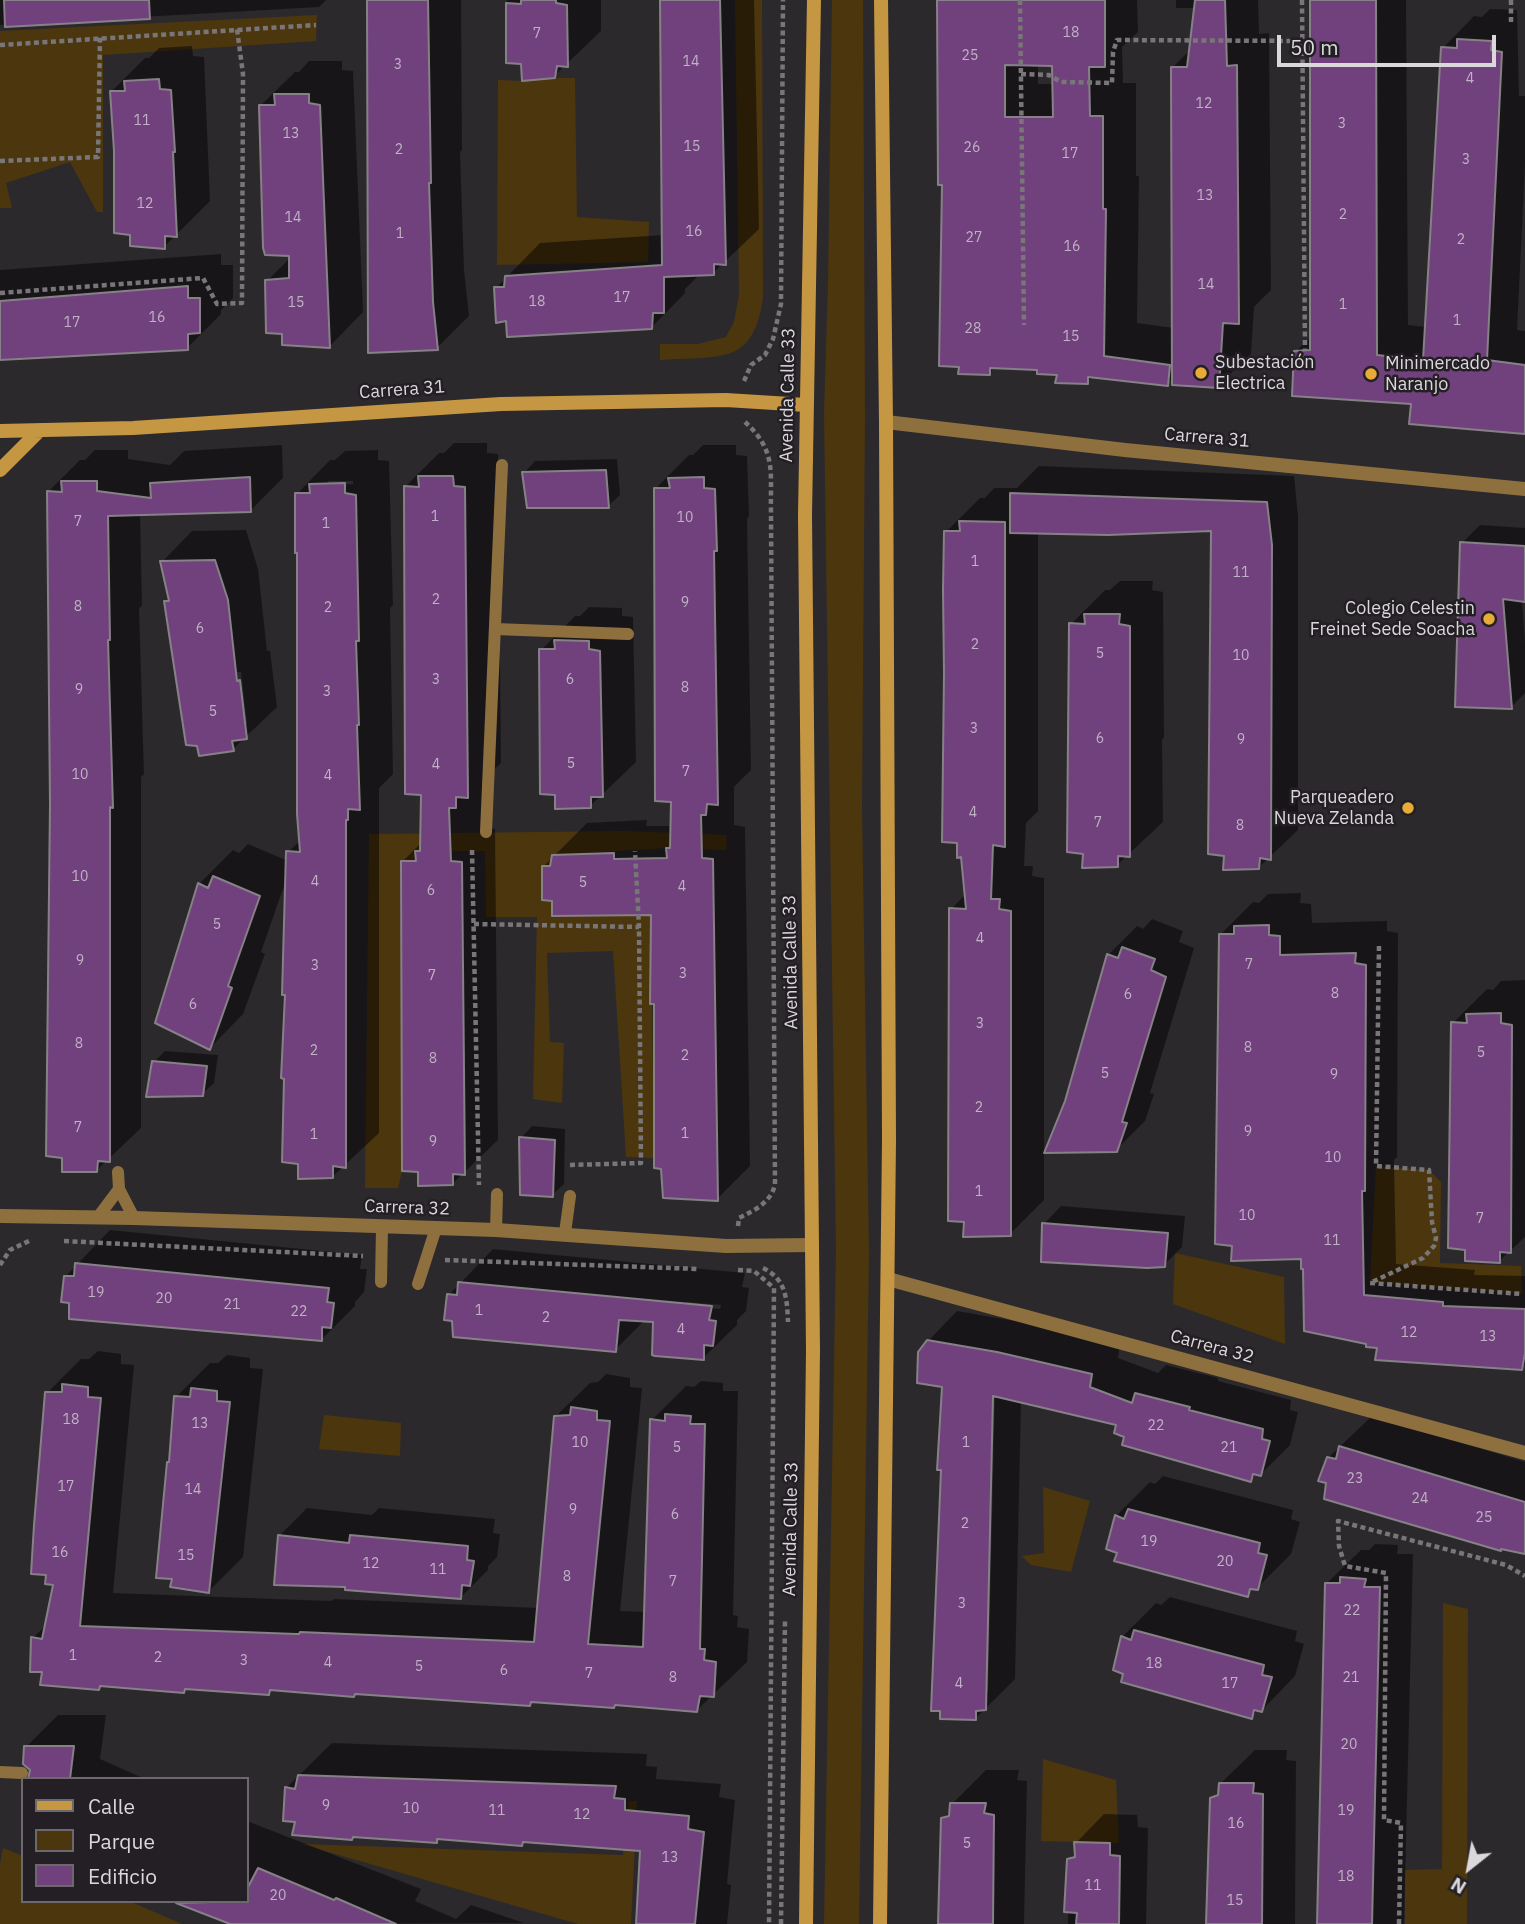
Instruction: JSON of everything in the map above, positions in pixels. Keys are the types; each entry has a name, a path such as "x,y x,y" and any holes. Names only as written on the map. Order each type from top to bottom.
{"main road":[{"name":"Avenida Calle 33","path":"806,1924 813,1350 806,405 814,0"},
{"path":"880,1924 888,1279 886,422 881,0"},
{"name":"Carrera 31","path":"0,431 133,428 480,405 739,401 806,405"},
{"path":"0,470 40,430"}],"street":[{"name":"Carrera 31","path":"886,422 1125,450 1525,489"},
{"name":"Carrera 32","path":"0,1216 496,1230 737,1245 812,1245"},
{"name":"Carrera 32","path":"888,1279 1525,1453"}],"lane":[{"path":"486,832 502,465"},
{"path":"495,629 628,634"},
{"path":"118,1172 118,1189 134,1218"},
{"path":"98,1217 118,1189"},
{"path":"496,1194 496,1230"},
{"path":"565,1233 569,1196"},
{"path":"381,1282 382,1227"},
{"path":"418,1284 436,1228"},
{"path":"0,1772 22,1773"}],"path":[{"path":"738,1270 739,1218 760,1208 772,1194 775,1185 769,451 759,435 742,420 739,401 740,390 751,365 765,355 773,339 781,304 783,0"},
{"path":"1020,0 1024,325"},
{"path":"1302,0 1305,350"},
{"path":"1511,0 1511,25"},
{"path":"0,45 316,25"},
{"path":"0,293 202,278 217,304 242,303 243,74 237,29"},
{"path":"0,161 98,157 100,37"},
{"path":"1021,74 1049,75 1061,82 1112,83 1113,52 1117,40 1302,41"},
{"path":"472,850 479,1193"},
{"path":"570,1165 641,1163 639,927 635,851"},
{"path":"474,924 639,927"},
{"path":"1379,946 1376,1166 1429,1170 1432,1222 1436,1238 1434,1246 1423,1258 1370,1283 1522,1294"},
{"path":"0,1265 10,1250 30,1240 43,1240"},
{"path":"57,1241 382,1257"},
{"path":"426,1259 711,1269"},
{"path":"738,1270 761,1267 773,1273 783,1285 787,1296 789,1336"},
{"path":"724,1269 754,1271 775,1288 769,1924"},
{"path":"1399,1924 1401,1824 1384,1820 1386,1573 1345,1566 1339,1546 1338,1521 1506,1565 1525,1576"},
{"path":"781,1924 785,1609"}],"green space":[{"path":"735,0 762,0 763,296 760,312 751,336 733,352 707,358 660,360 660,344 698,344 726,337 734,322 739,295"},
{"path":"832,0 863,0 865,418 862,808 869,1252 859,1924 824,1924 836,1250 824,413"},
{"path":"317,15 316,41 103,55 103,212 97,212 70,162 6,183 12,208 0,208 0,31"},
{"path":"575,78 577,217 649,222 648,262 497,265 498,80"},
{"path":"626,831 727,835 726,850 666,848 552,855 550,866 542,866 542,899 552,901 552,916 651,915 654,1158 626,1157 613,951 547,953 550,1042 564,1043 562,1103 533,1099 537,917 486,917 485,851 416,851 416,861 401,861 400,920 416,922 401,946 401,1005 417,1007 402,1029 402,1171 398,1188 365,1188 369,834"},
{"path":"1376,1166 1429,1170 1441,1182 1440,1263 1521,1266 1522,1294 1370,1283"},
{"path":"1175,1253 1284,1277 1285,1344 1173,1304"},
{"path":"324,1415 401,1423 400,1456 319,1449"},
{"path":"1043,1487 1090,1501 1071,1572 1031,1565 1022,1556 1044,1553"},
{"path":"1443,1603 1468,1609 1467,1924 1405,1924 1405,1870 1442,1869"},
{"path":"1043,1759 1116,1780 1119,1843 1041,1841"},
{"path":"629,1801 637,1801 631,1924 578,1924 301,1844 623,1855"},
{"path":"3,1848 21,1855 21,1903 134,1903 182,1924 0,1924 0,1864"}],"building":[{"path":"4,0 149,0 150,19 5,27"},
{"path":"367,0 428,0 429,183 433,302 438,350 368,353"},
{"path":"521,0 556,0 556,3 567,5 568,67 557,66 555,78 522,81 521,64 506,63 506,3 521,4"},
{"path":"660,0 720,0 726,265 714,264 714,275 664,277 664,313 653,313 652,329 507,337 506,321 496,323 494,287 504,287 505,276 662,265"},
{"path":"937,0 1105,0 1105,67 1089,67 1090,116 1103,116 1103,209 1106,209 1104,356 1170,365 1168,386 1088,377 1088,384 1055,383 1057,375 1037,374 1037,370 990,368 990,375 958,374 959,367 939,366 942,185 938,185","holes":["1005,65 1052,66 1053,117 1005,117"]},
{"path":"1195,0 1225,0 1227,66 1237,65 1239,324 1223,323 1219,388 1172,385 1171,67 1187,67"},
{"path":"1310,0 1376,0 1377,355 1423,360 1441,47 1457,48 1457,39 1492,41 1491,50 1502,52 1487,360 1525,365 1525,434 1409,424 1411,404 1292,396 1294,351 1310,350"},
{"path":"159,79 160,89 171,90 175,152 177,237 165,236 165,249 130,246 130,235 114,233 114,151 110,91 125,91 124,81"},
{"path":"274,94 309,94 309,103 320,105 330,348 282,345 282,334 266,333 265,280 289,278 289,256 265,255 263,248 259,105 275,105"},
{"path":"188,286 188,298 200,298 200,333 188,334 188,350 0,360 0,301"},
{"path":"606,470 609,508 527,508 522,472"},
{"path":"418,476 453,476 454,486 465,487 468,798 456,797 456,808 449,808 451,861 462,862 465,1175 453,1174 453,1185 418,1186 418,1172 402,1171 401,861 416,861 415,851 420,851 421,795 405,794 404,486 419,487"},
{"path":"250,477 251,512 108,516 108,640 113,808 110,807 110,1162 98,1161 97,1172 62,1172 62,1158 46,1156 50,804 47,491 62,492 61,481 97,481 97,491 151,498 150,483"},
{"path":"704,477 704,488 715,489 717,551 714,551 718,805 707,804 706,815 701,815 702,858 713,859 718,1201 663,1198 661,1169 654,1168 651,915 552,916 552,901 542,900 542,866 550,866 552,855 614,853 614,859 667,858 666,848 670,848 671,802 655,801 654,488 670,488 668,478"},
{"path":"345,483 345,493 356,495 360,810 348,809 346,820 346,1168 333,1166 333,1178 298,1179 298,1164 282,1162 284,1079 281,1078 285,995 282,995 286,851 300,852 297,814 295,493 310,493 309,484"},
{"path":"1010,493 1267,502 1272,545 1271,860 1260,858 1259,869 1223,870 1224,856 1208,854 1211,531 1108,535 1010,533"},
{"path":"959,521 1005,522 1005,847 993,845 991,899 1000,899 999,909 1011,911 1011,1236 963,1237 964,1222 948,1221 949,908 966,909 957,843 942,842 943,590 944,531 960,531"},
{"name":"Colegio Celestin Freinet Sede Soacha","path":"1460,542 1525,546 1525,602 1503,599 1512,709 1455,707"},
{"path":"215,560 228,600 247,739 232,741 234,751 199,756 197,746 186,745 164,601 169,601 160,561"},
{"path":"1084,614 1120,614 1119,624 1130,626 1130,857 1118,856 1118,867 1082,868 1083,854 1067,852 1069,623 1085,624"},
{"path":"554,640 589,641 589,649 600,651 603,797 591,797 591,808 555,809 555,795 540,794 539,649 555,649"},
{"path":"213,876 260,896 228,986 232,988 210,1050 155,1023 198,883 208,888"},
{"path":"1269,925 1269,935 1280,936 1280,955 1356,953 1355,963 1366,965 1365,1191 1362,1191 1364,1295 1443,1302 1443,1306 1525,1309 1525,1353 1522,1370 1375,1360 1377,1348 1304,1331 1301,1259 1231,1261 1232,1246 1215,1244 1219,934 1234,934 1234,926"},
{"path":"1122,947 1155,959 1151,970 1166,977 1122,1122 1127,1123 1117,1152 1044,1153 1065,1101 1107,954 1118,958"},
{"path":"1501,1013 1501,1023 1512,1025 1511,1253 1500,1252 1500,1263 1465,1261 1465,1250 1448,1248 1451,1022 1467,1023 1466,1014"},
{"path":"152,1061 207,1066 203,1096 146,1097"},
{"path":"519,1137 555,1140 553,1197 520,1195"},
{"path":"1042,1223 1168,1233 1165,1267 1041,1262"},
{"path":"75,1263 329,1288 327,1302 334,1303 331,1328 322,1327 322,1341 69,1319 69,1303 61,1302 64,1276 74,1276"},
{"path":"458,1282 712,1306 709,1320 716,1321 713,1346 704,1345 704,1360 655,1356 652,1355 653,1322 619,1320 616,1352 453,1337 452,1321 444,1320 447,1294 457,1295"},
{"path":"927,1340 997,1352 1092,1374 1090,1387 1132,1403 1135,1393 1190,1407 1189,1410 1263,1429 1262,1439 1270,1441 1261,1476 1253,1474 1251,1482 1122,1445 1124,1437 1114,1433 1116,1425 993,1396 986,1710 976,1711 976,1720 940,1719 940,1711 931,1711 941,1470 937,1470 942,1387 917,1383 918,1352"},
{"path":"62,1384 88,1387 88,1397 101,1398 80,1626 534,1642 554,1416 570,1415 571,1407 597,1411 597,1420 610,1421 588,1644 643,1647 650,1419 665,1421 665,1414 691,1416 690,1424 705,1424 700,1649 705,1649 704,1660 716,1662 714,1697 700,1696 697,1712 615,1705 614,1708 531,1702 530,1706 270,1690 269,1695 185,1689 184,1693 100,1686 99,1690 40,1685 42,1672 30,1672 31,1637 42,1639 53,1585 45,1584 46,1575 31,1574 34,1525 45,1392 62,1392"},
{"path":"191,1388 217,1391 217,1401 230,1402 209,1593 170,1587 172,1579 156,1578 174,1396 190,1397"},
{"path":"1339,1446 1525,1502 1525,1554 1501,1551 1324,1499 1326,1483 1318,1481 1327,1457 1336,1459"},
{"path":"1128,1509 1260,1543 1258,1553 1267,1555 1258,1590 1250,1589 1248,1597 1114,1561 1117,1553 1106,1549 1115,1515 1124,1519"},
{"path":"278,1535 349,1543 350,1535 468,1546 467,1560 474,1561 470,1586 462,1585 461,1599 345,1590 345,1587 274,1585"},
{"path":"1340,1577 1366,1579 1364,1587 1380,1587 1372,1924 1317,1924 1325,1583 1340,1583"},
{"path":"1134,1630 1264,1665 1262,1675 1272,1677 1262,1712 1254,1710 1252,1719 1121,1682 1123,1674 1113,1670 1121,1636 1131,1640"},
{"path":"24,1746 74,1746 70,1777 28,1777 30,1770 23,1764"},
{"path":"298,1775 616,1786 614,1798 625,1799 625,1810 689,1816 688,1829 704,1832 695,1924 636,1924 640,1851 523,1842 522,1846 437,1839 437,1843 292,1835 295,1822 283,1821 285,1787 295,1789"},
{"path":"1219,1783 1254,1783 1253,1793 1263,1794 1262,1924 1206,1924 1210,1798 1218,1795"},
{"path":"950,1803 986,1803 984,1813 994,1815 993,1924 938,1924 941,1818 949,1816"},
{"path":"1074,1842 1110,1843 1110,1855 1120,1856 1119,1924 1076,1924 1077,1913 1064,1912 1067,1859 1075,1857"},
{"path":"258,1868 396,1924 230,1924 176,1903 248,1903 248,1887"}],"place":[{"name":"Subestación Electrica","path":"1201,373"},
{"name":"Minimercado Naranjo","path":"1371,374"},
{"name":"Colegio Celestin Freinet Sede Soacha","path":"1489,619"},
{"name":"Parqueadero Nueva Zelanda","path":"1408,808"}]}
